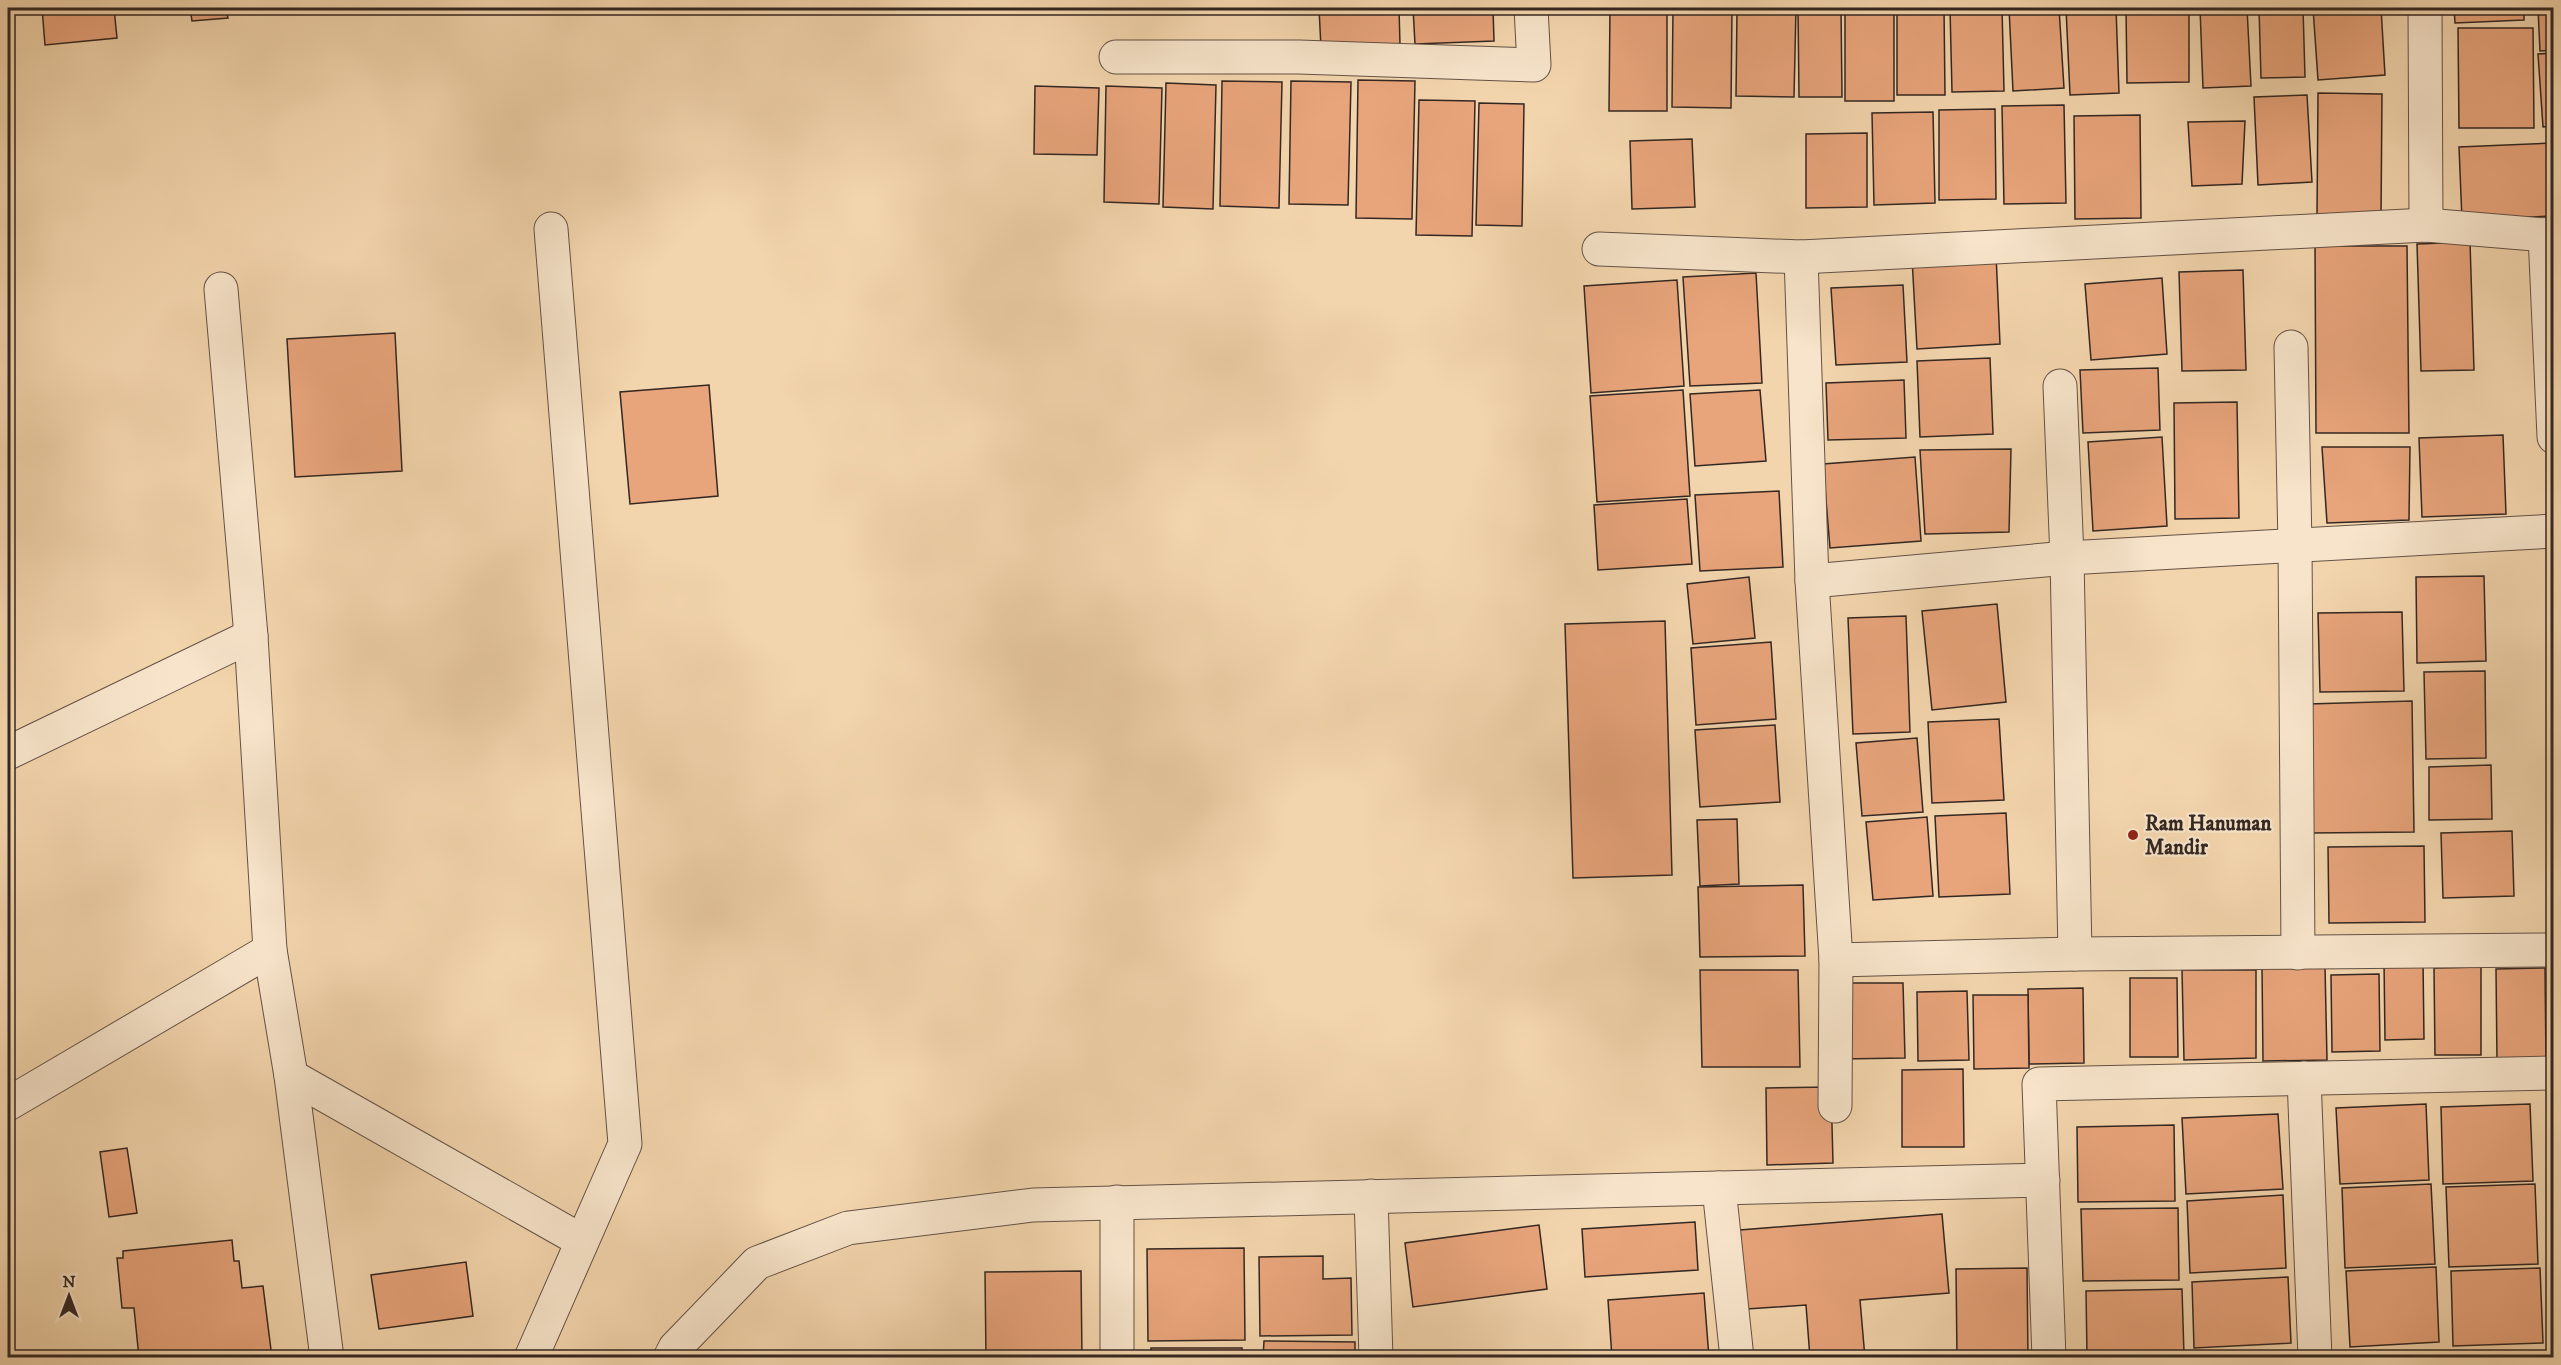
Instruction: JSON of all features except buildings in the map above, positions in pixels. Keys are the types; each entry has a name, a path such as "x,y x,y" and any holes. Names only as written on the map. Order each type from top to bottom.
{"street":[{"path":"1116,57 1299,57 1534,64 1531,8"},
{"path":"2425,8 2426,225"},
{"path":"1599,249 1801,257 2426,225 2549,234 2553,437"},
{"path":"531,1358 625,1144 551,229"},
{"path":"1801,257 1812,580 1836,960 1835,1106"},
{"path":"221,289 251,636 270,950 291,1076 327,1358"},
{"path":"2290,347 2295,546 2298,953"},
{"path":"2060,386 2067,558 2075,954"},
{"path":"1812,580 2067,558 2553,531"},
{"path":"8,753 251,636"},
{"path":"8,1104 270,950"},
{"path":"1836,960 2075,954 2553,950"},
{"path":"2049,1358 2039,1084 2553,1073"},
{"path":"291,1076 582,1241"},
{"path":"2304,1078 2315,1358"},
{"path":"670,1358 675,1348 758,1263 848,1228 1033,1205 2043,1180"},
{"path":"1719,1188 1737,1358"},
{"path":"1371,1196 1376,1358"},
{"path":"1117,1202 1117,1358"}],"place":[{"name":"Ram Hanuman Mandir","path":"2133,835"}]}
